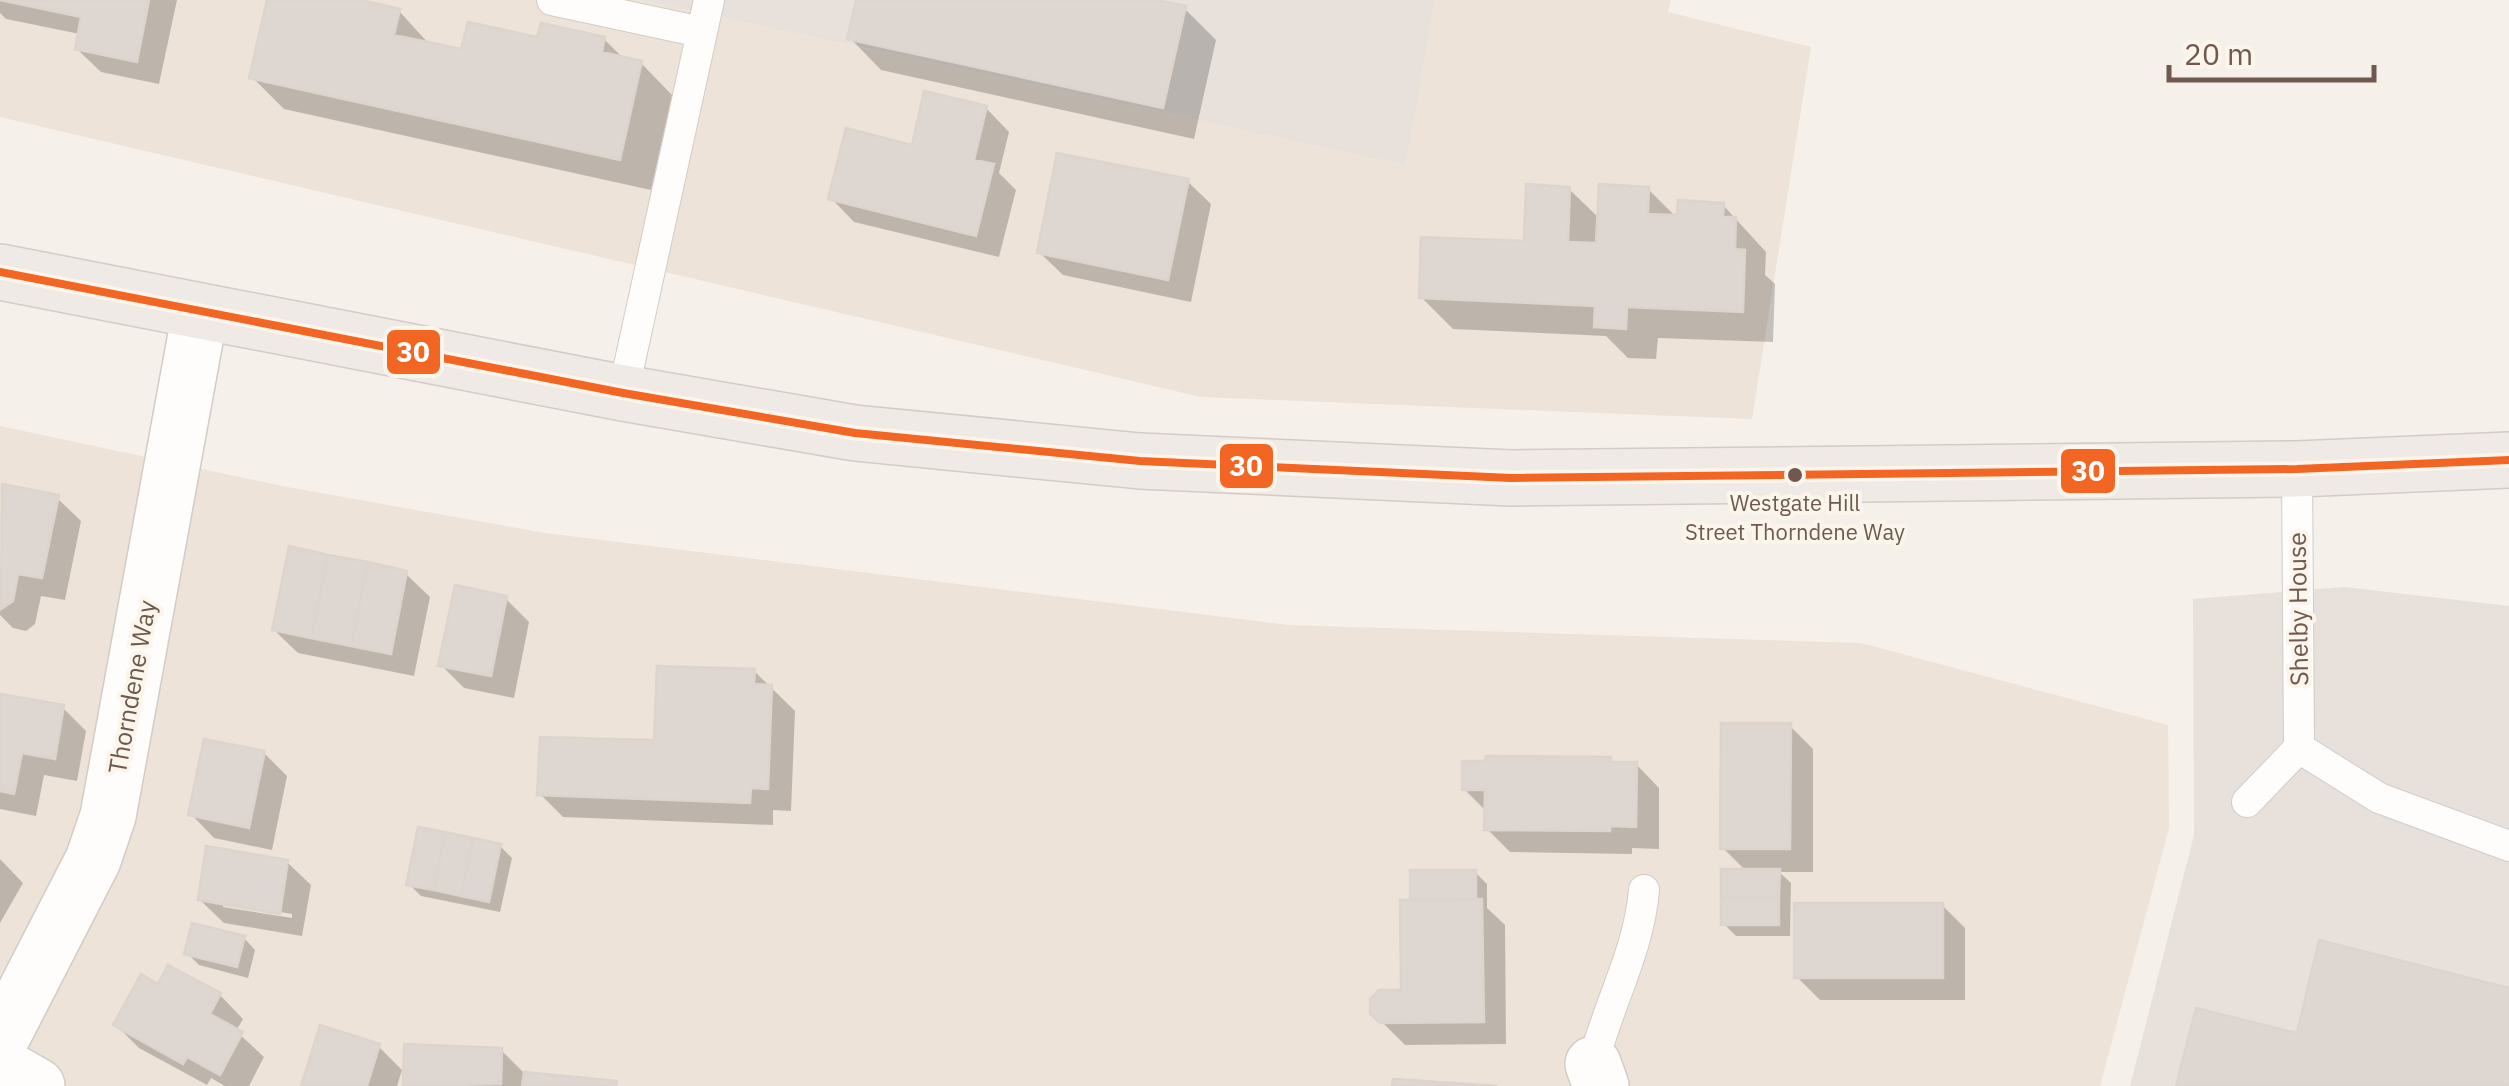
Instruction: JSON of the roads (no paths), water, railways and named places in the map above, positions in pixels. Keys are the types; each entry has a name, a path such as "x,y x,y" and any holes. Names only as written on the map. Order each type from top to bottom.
{"highway":[{"path":"0,272 622,393 855,433 1083,456 1453,476 2296,469 2509,460"}],"street":[{"name":"Thorndene Way","path":"0,1041 93,860 108,816 200,313"},
{"path":"0,1064 37,1086"}],"lane":[{"path":"552,0 700,32"},
{"path":"622,393 709,0"},
{"name":"Shelby House","path":"2296,469 2299,748"},
{"path":"2247,802 2299,748 2378,798 2509,846"},
{"path":"1597,1075 1604,1024 1640,933 1644,890"}],"place":[{"name":"Westgate Hill Street Thorndene Way","path":"1795,475"}]}
